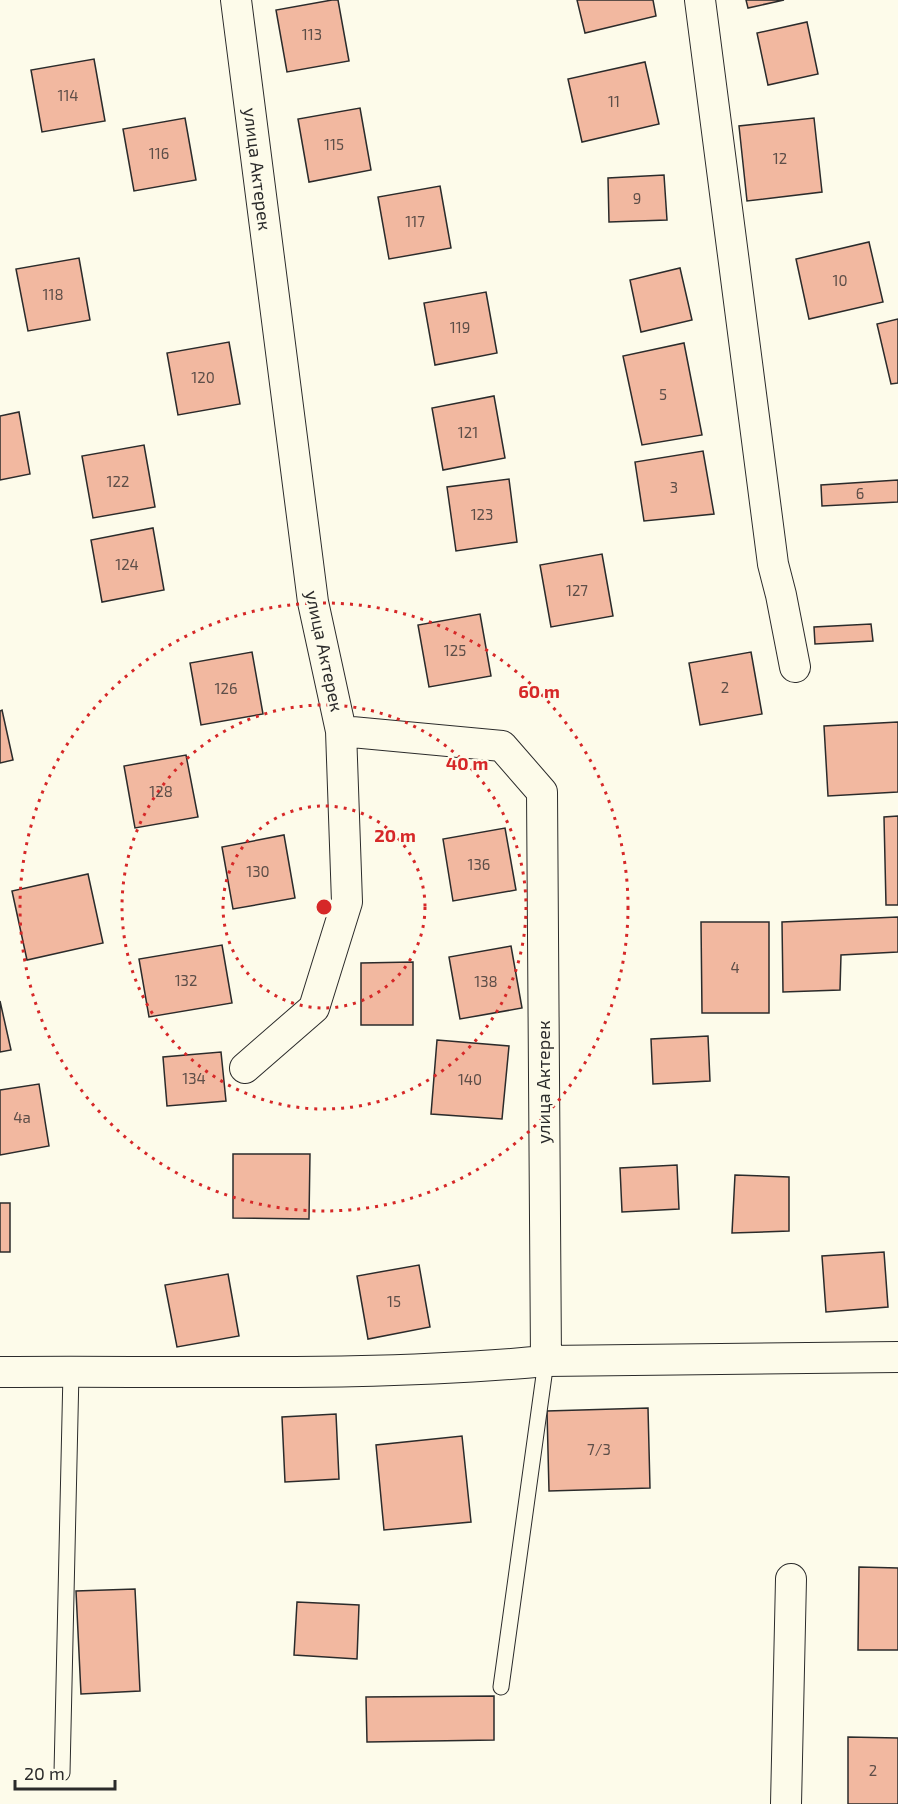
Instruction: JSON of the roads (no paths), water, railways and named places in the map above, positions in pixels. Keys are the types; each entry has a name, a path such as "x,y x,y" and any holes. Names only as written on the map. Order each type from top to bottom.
{"street":[{"name":"улица Актерек","path":"236,0 312,602 341,731 502,746 542,792 546,1361"},
{"path":"700,0 773,564 795,667"},
{"path":"245,1068 314,1008 347,902 341,731"},
{"path":"0,1372 267,1373 501,1365 546,1361 898,1357"},
{"path":"786,1804 791,1579"}],"lane":[{"path":"501,1687 546,1361"},
{"path":"62,1773 71,1372"}]}
